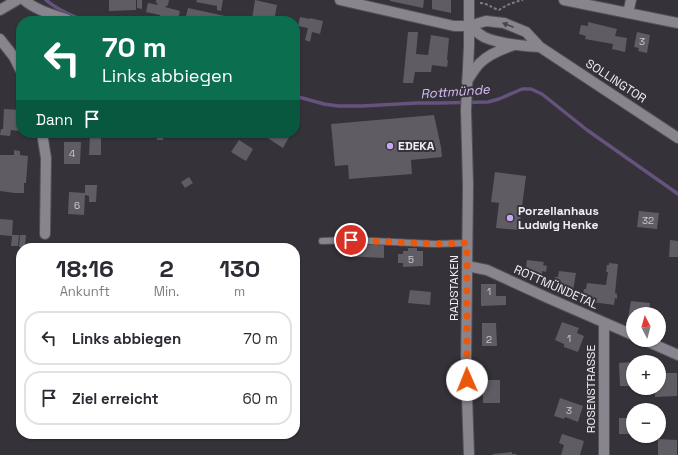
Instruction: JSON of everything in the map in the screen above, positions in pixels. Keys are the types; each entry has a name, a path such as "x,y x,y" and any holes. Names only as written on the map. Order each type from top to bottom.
{"main road":[{"path":"0,10 17,0"},
{"path":"24,0 36,8 58,16"},
{"path":"340,0 454,26 469,26"},
{"name":"RADSTAKEN","path":"469,0 466,110 468,185 466,366 469,455"},
{"path":"564,0 678,23"},
{"path":"628,13 631,0"},
{"name":"SOLLINGTOR","path":"469,26 486,21 504,23 526,32 540,47 678,138"},
{"name":"SOLLINGTOR","path":"469,26 484,37 514,45 540,47"},
{"path":"0,39 16,61"},
{"path":"467,81 481,62 503,48 514,45"},
{"path":"43,138 46,158 45,234"},
{"name":"ROTTMÜNDETAL","path":"467,266 487,270 626,332"},
{"name":"ROSENSTRASSE","path":"604,323 604,455"},
{"path":"660,347 678,355"}],"lane":[{"path":"322,241 351,240 435,244 467,243"}],"path":[{"path":"485,3 492,8 499,10 523,0"}],"building":[{"path":"109,0 136,0 136,10 109,11"},
{"path":"137,0 142,0 142,9 137,8"},
{"path":"156,0 169,0 168,5 165,7 180,11 179,16 160,16 146,12 148,3 158,5"},
{"path":"197,0 223,0 221,11 217,10 217,6 196,2"},
{"path":"255,0 277,5 275,16 252,16"},
{"path":"390,0 424,0 423,8"},
{"path":"432,0 451,0 451,13 432,9"},
{"path":"188,8 225,16 186,16"},
{"path":"300,17 323,21 320,34 312,32 310,42 305,40 308,28 300,26"},
{"path":"588,22 617,29 615,36 627,38 625,52 612,49 613,44 585,39 586,36 579,34 581,25 588,26"},
{"path":"408,32 418,32 416,54 428,55 431,35 449,38 447,67 432,65 431,72 415,72 413,83 403,83"},
{"path":"637,32 650,35 647,53 638,51 639,48 634,47"},
{"path":"4,109 16,110 16,131 11,130 10,136 0,135 1,129 3,129"},
{"path":"434,115 442,157 411,160 412,174 349,179 348,165 335,166 331,124"},
{"path":"90,138 101,138 101,155 89,155"},
{"path":"157,138 163,138 163,140 157,140"},
{"path":"268,138 288,138 283,148"},
{"path":"239,140 253,149 246,161 231,152"},
{"path":"64,142 81,142 80,164 64,164"},
{"path":"14,150 20,151 20,155 28,156 24,193 0,191 0,155 14,155"},
{"path":"495,172 526,176 519,230 496,228 499,203 491,202"},
{"path":"189,177 193,183 185,188 181,182"},
{"path":"85,185 97,185 96,202 89,202 89,196 85,195 84,215 68,214 69,192 85,193"},
{"path":"639,211 659,213 657,229 637,227"},
{"path":"0,219 13,220 12,235 19,235 18,243 16,243 16,246 11,246 12,236 0,235"},
{"path":"20,235 26,235 25,243 19,243"},
{"path":"670,240 678,241 678,257 669,257"},
{"path":"344,244 384,245 384,258 343,256"},
{"path":"408,248 417,248 417,251 423,251 423,266 403,267 403,263 398,263 398,254 403,254 403,251 408,251"},
{"path":"527,260 544,262 543,265 547,266 546,272 542,271 542,278 525,276"},
{"path":"609,263 618,264 615,293 617,294 617,299 615,298 614,305 584,301 585,294 583,294 587,283 606,285 608,272 606,272 607,265 609,265"},
{"path":"559,271 576,273 573,291 556,289 557,282 555,282 555,277 558,277"},
{"path":"481,284 496,284 496,296 506,296 506,305 481,306"},
{"path":"410,290 431,292 430,305 408,303"},
{"path":"631,301 650,303 649,307 630,307"},
{"path":"562,322 579,328 577,333 584,336 578,352 564,347 564,344 555,340"},
{"path":"482,323 496,323 497,346 482,346"},
{"path":"626,362 626,386 620,386 619,363"},
{"path":"666,373 677,373 677,396 655,397 655,395 666,395"},
{"path":"483,380 500,380 500,403 483,403 483,393 480,394 480,387 483,387"},
{"path":"560,398 583,406 578,422 565,417 564,419 554,416"},
{"path":"619,418 626,418 626,434 619,434"},
{"path":"562,434 584,441 580,455 561,455 564,445 559,443"},
{"path":"666,439 677,440 677,455 658,455 658,443 666,443"},
{"path":"512,452 512,454 517,455 493,455 493,454"}],"waterway":[{"name":"Rottmünde","path":"46,0 50,4 74,16"},
{"name":"Rottmünde","path":"300,97 338,106 488,102 522,89 531,89 542,94 587,130 678,194"}],"place":[{"name":"EDEKA","path":"390,146"},
{"name":"Porzellanhaus Ludwig Henke","path":"510,218"}],"route":[{"path":"351,240 435,244 467,243 467,380"}]}
